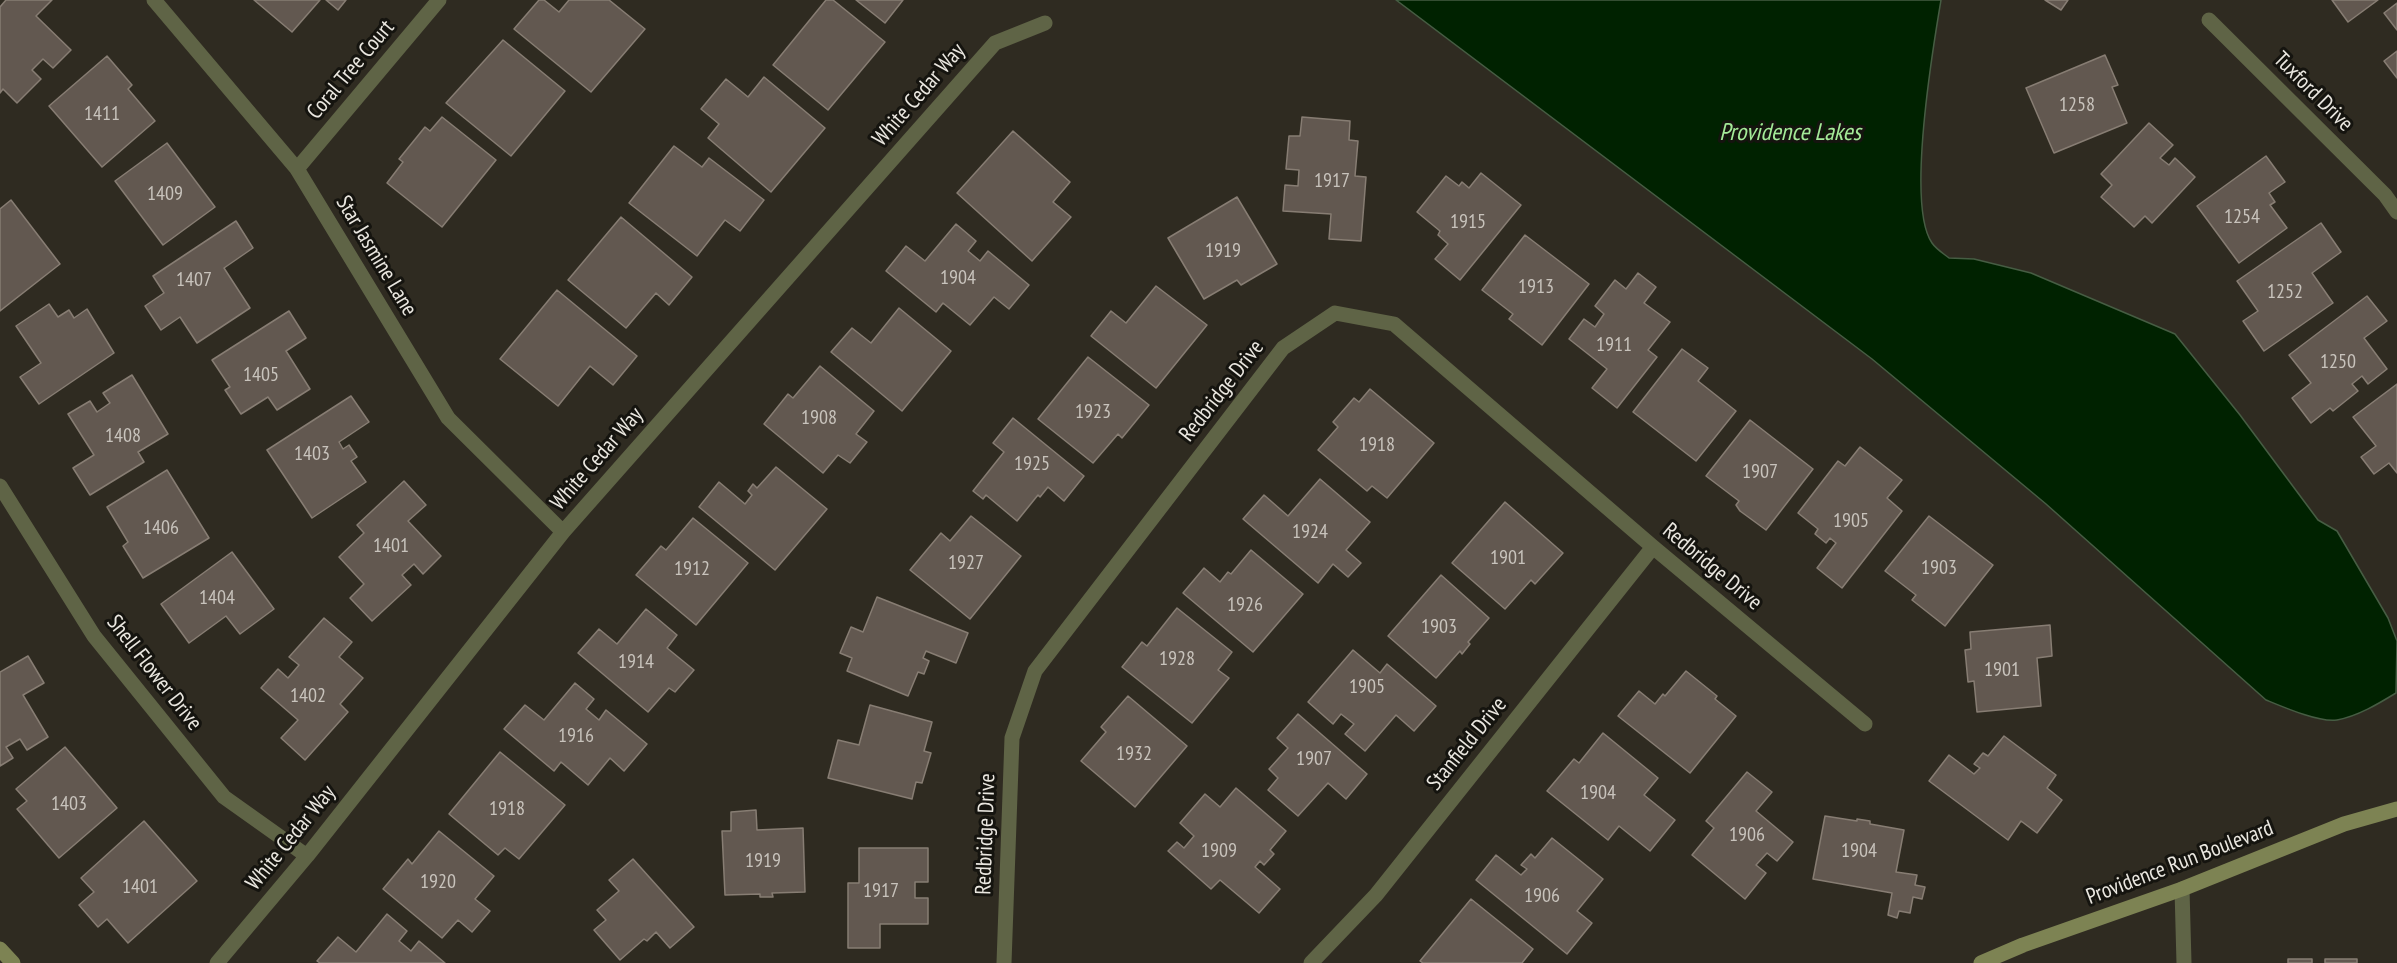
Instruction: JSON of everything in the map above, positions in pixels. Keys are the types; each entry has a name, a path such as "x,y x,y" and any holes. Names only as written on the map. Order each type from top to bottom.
{"street":[{"name":"Star Jasmine Lane","path":"154,0 297,169 448,418 563,532"},
{"name":"Coral Tree Court","path":"297,169 439,0"},
{"name":"Tuxford Drive","path":"2208,20 2391,191 2397,212"},
{"name":"White Cedar Way","path":"217,963 307,856 563,532 994,43 1045,23"},
{"name":"Redbridge Drive","path":"1004,963 1012,738 1035,671 1283,348 1335,313 1394,324 1653,547 1865,724"},
{"name":"Shell Flower Drive","path":"0,486 94,636 224,798 307,856"},
{"name":"Stanfield Drive","path":"1311,963 1376,895 1653,547"},
{"name":"Providence Run Boulevard","path":"1981,963 2023,945 2182,889 2344,824 2397,809"},
{"path":"2182,889 2184,963"},
{"path":"0,949 13,963"}],"water":[{"name":"Providence Lakes","path":"1396,0 1941,0 1928,88 1921,162 1921,196 1925,224 1932,243 1949,258 1974,259 2031,273 2175,334 2240,415 2318,520 2337,531 2388,618 2397,641 2396,693 2360,713 2337,720 2312,717 2266,700 2046,504 1872,359"}],"building":[{"path":"6,0 52,0 36,16 71,50 53,68 43,59 32,70 41,79 17,103 3,89 0,93 0,7"},
{"path":"254,0 320,0 292,32"},
{"path":"326,0 346,0 338,10"},
{"path":"539,0 544,0 559,12 569,0 609,0 645,29 591,92 514,29"},
{"path":"826,0 833,0 885,42 828,110 773,65"},
{"path":"856,0 903,0 885,23"},
{"path":"2045,0 2068,0 2061,10"},
{"path":"2332,0 2378,0 2348,22"},
{"path":"2397,3 2397,30 2384,13"},
{"path":"503,40 565,91 511,156 446,103"},
{"path":"2397,51 2397,78 2384,61"},
{"path":"2105,55 2118,85 2112,87 2127,123 2054,153 2026,88"},
{"path":"107,56 132,85 128,89 155,121 102,167 49,106"},
{"path":"764,77 825,128 771,192 708,138 719,124 701,109 726,79 748,97"},
{"path":"442,117 496,160 442,227 387,183 403,162 399,159 425,127 430,131"},
{"path":"1302,117 1350,121 1349,140 1358,141 1355,176 1366,177 1361,241 1329,239 1331,214 1283,211 1285,185 1298,186 1299,170 1286,169 1289,136 1300,136"},
{"path":"2149,123 2173,145 2160,158 2169,165 2175,158 2195,177 2152,223 2145,216 2134,227 2101,197 2112,185 2101,174"},
{"path":"1013,131 1070,182 1053,202 1071,217 1032,261 957,193"},
{"path":"167,143 215,207 163,245 115,181"},
{"path":"674,146 702,167 709,158 764,200 740,231 725,220 697,256 629,203"},
{"path":"2266,156 2285,182 2269,193 2275,202 2270,205 2287,228 2239,263 2197,206"},
{"path":"1481,173 1521,205 1460,280 1435,259 1448,244 1438,235 1440,231 1417,212 1446,176 1459,186 1462,182 1469,188"},
{"path":"1237,197 1277,264 1241,285 1237,280 1204,299 1168,238"},
{"path":"11,200 60,264 0,311 0,209"},
{"path":"621,217 692,277 669,305 656,293 626,328 568,280"},
{"path":"236,221 253,248 224,268 250,308 197,343 180,317 161,330 145,306 164,293 153,276"},
{"path":"2321,223 2341,252 2312,273 2333,303 2264,351 2243,321 2258,311 2237,281"},
{"path":"956,224 976,241 968,251 980,261 988,251 1029,285 1009,309 994,297 970,325 943,303 936,312 886,271 906,246 925,261"},
{"path":"1525,235 1589,284 1542,345 1509,319 1513,314 1482,290"},
{"path":"1638,273 1656,287 1644,303 1670,322 1648,350 1657,357 1617,408 1592,388 1607,369 1569,339 1584,319 1595,327 1604,314 1595,306 1615,280 1626,289"},
{"path":"1156,286 1207,325 1156,388 1091,336 1111,311 1126,323"},
{"path":"557,290 637,356 613,385 590,366 558,406 500,359"},
{"path":"2367,296 2387,321 2364,338 2387,369 2368,384 2362,376 2352,384 2358,391 2333,411 2330,408 2311,423 2292,398 2311,383 2289,355"},
{"path":"49,304 58,317 69,310 74,318 87,309 114,353 39,404 20,377 41,363 16,326"},
{"path":"899,308 951,351 902,411 831,352 852,328 871,343"},
{"path":"289,311 306,338 286,351 310,389 277,410 268,397 241,414 225,390 230,387 212,360"},
{"path":"1682,349 1708,368 1698,381 1736,411 1696,461 1633,412"},
{"path":"1088,357 1149,405 1122,438 1118,434 1093,463 1038,419"},
{"path":"820,366 874,411 856,434 867,442 850,463 838,455 823,473 764,424 788,394 793,398"},
{"path":"132,375 168,434 138,452 144,462 90,495 73,468 94,455 68,414 90,401 97,412 110,403 103,393"},
{"path":"2397,384 2397,473 2389,463 2374,474 2361,457 2376,446 2353,417"},
{"path":"1370,389 1434,443 1387,498 1372,486 1367,491 1318,450 1338,427 1333,422 1354,398 1359,402"},
{"path":"351,396 369,422 339,442 343,449 349,445 357,457 351,461 366,482 312,518 267,450"},
{"path":"1013,418 1084,476 1064,501 1048,487 1040,497 1038,495 1017,521 986,495 983,499 973,491 1004,452 993,443"},
{"path":"1750,420 1813,469 1766,530 1740,511 1736,505 1739,501 1706,476"},
{"path":"1860,447 1902,480 1887,498 1902,511 1842,588 1817,568 1836,543 1830,538 1826,543 1815,534 1818,529 1798,513 1838,461 1845,466"},
{"path":"776,467 827,509 775,570 699,507 719,482 745,504 752,495 748,491 753,484 757,488"},
{"path":"167,470 209,538 143,578 123,546 128,542 107,507"},
{"path":"1320,479 1370,522 1346,550 1361,563 1348,577 1333,564 1318,583 1243,519 1264,495 1288,516"},
{"path":"404,481 426,505 408,521 441,556 423,574 414,564 402,575 411,585 372,621 350,598 364,584 339,557 364,533 357,525"},
{"path":"1505,502 1563,553 1535,584 1531,580 1505,609 1452,563"},
{"path":"971,516 1021,556 970,619 910,570 941,533 950,541"},
{"path":"1929,516 1993,565 1945,626 1912,600 1916,595 1885,571"},
{"path":"693,518 748,563 696,625 636,575 661,546 666,550"},
{"path":"1251,550 1303,594 1253,652 1183,593 1204,568 1220,582 1228,572 1231,574"},
{"path":"232,552 274,609 240,634 226,616 189,643 161,604"},
{"path":"1441,575 1489,618 1468,642 1470,644 1462,654 1460,651 1436,678 1388,636"},
{"path":"877,597 968,633 956,663 926,651 923,658 929,661 924,674 918,672 908,696 847,671 852,658 840,653 851,627 863,632"},
{"path":"1177,608 1232,652 1218,670 1229,678 1192,723 1122,667 1142,642 1147,646"},
{"path":"646,609 677,635 667,648 694,670 675,692 669,688 648,712 578,653 599,629 617,644"},
{"path":"324,618 352,642 339,657 363,678 340,704 348,712 305,760 281,738 298,720 261,688 278,669 288,678 299,665 289,657"},
{"path":"2050,625 2052,656 2037,658 2041,706 1977,712 1974,681 1968,682 1965,650 1971,649 1970,632"},
{"path":"1353,650 1380,673 1387,664 1436,706 1414,731 1396,715 1365,751 1345,734 1354,724 1341,714 1333,724 1308,702"},
{"path":"28,656 44,683 23,695 48,737 27,750 20,739 6,747 13,758 0,766 0,672"},
{"path":"1686,671 1717,696 1715,699 1736,716 1690,773 1618,716 1639,691 1655,704 1663,694 1665,696"},
{"path":"575,683 594,699 586,709 599,720 606,710 647,744 624,771 610,758 588,785 561,762 554,771 504,729 525,705 544,720"},
{"path":"1128,696 1187,746 1135,807 1081,761 1106,732 1101,727"},
{"path":"870,705 932,722 924,751 931,753 922,783 916,782 912,799 828,778 838,740 859,745"},
{"path":"1298,714 1367,774 1346,799 1328,783 1298,816 1268,790 1278,778 1269,769 1288,748 1277,738"},
{"path":"1603,733 1658,778 1644,795 1675,820 1650,851 1619,826 1608,840 1547,791 1574,759 1579,763"},
{"path":"2004,736 2056,775 2047,788 2062,800 2037,833 2021,821 2008,840 1929,781 1949,755 1974,774 1980,768 1974,764 1983,753 1988,756"},
{"path":"65,747 117,808 59,858 17,809 27,801 16,789"},
{"path":"500,752 565,805 519,859 505,848 498,855 449,814"},
{"path":"1747,772 1772,792 1756,811 1793,842 1777,861 1767,853 1756,865 1766,873 1745,899 1692,855 1714,828 1706,821"},
{"path":"1236,788 1286,831 1270,850 1274,854 1264,865 1260,861 1255,867 1280,889 1259,913 1220,880 1211,889 1168,851 1177,842 1184,848 1194,836 1180,823 1205,794 1220,807"},
{"path":"756,810 757,830 803,828 805,892 772,893 773,897 760,897 760,894 725,895 722,831 731,831 731,812"},
{"path":"1825,816 1870,821 1870,824 1904,830 1896,872 1917,875 1915,885 1925,887 1922,899 1913,897 1910,913 1899,911 1897,918 1888,915 1892,893 1813,879"},
{"path":"144,821 197,881 128,943 107,919 98,927 79,905 94,892 81,878"},
{"path":"439,831 494,876 475,899 490,911 472,932 458,920 442,938 383,889 408,859 412,864"},
{"path":"1552,838 1603,879 1577,911 1592,923 1567,954 1476,880 1496,855 1521,875 1527,869 1521,865 1531,854 1535,858"},
{"path":"859,848 928,848 928,882 915,882 915,898 928,898 928,924 880,924 880,948 848,948 848,883 859,883"},
{"path":"633,859 694,927 670,948 656,932 647,941 644,939 620,960 594,930 606,920 597,910 619,891 609,880"},
{"path":"1471,899 1533,949 1522,963 1423,963 1420,961"},
{"path":"387,914 407,931 399,941 411,951 419,941 445,963 320,963 317,961 338,937 356,952"},
{"path":"2288,959 2312,959 2312,963 2288,963"},
{"path":"2325,959 2357,959 2357,963 2325,963"}]}
